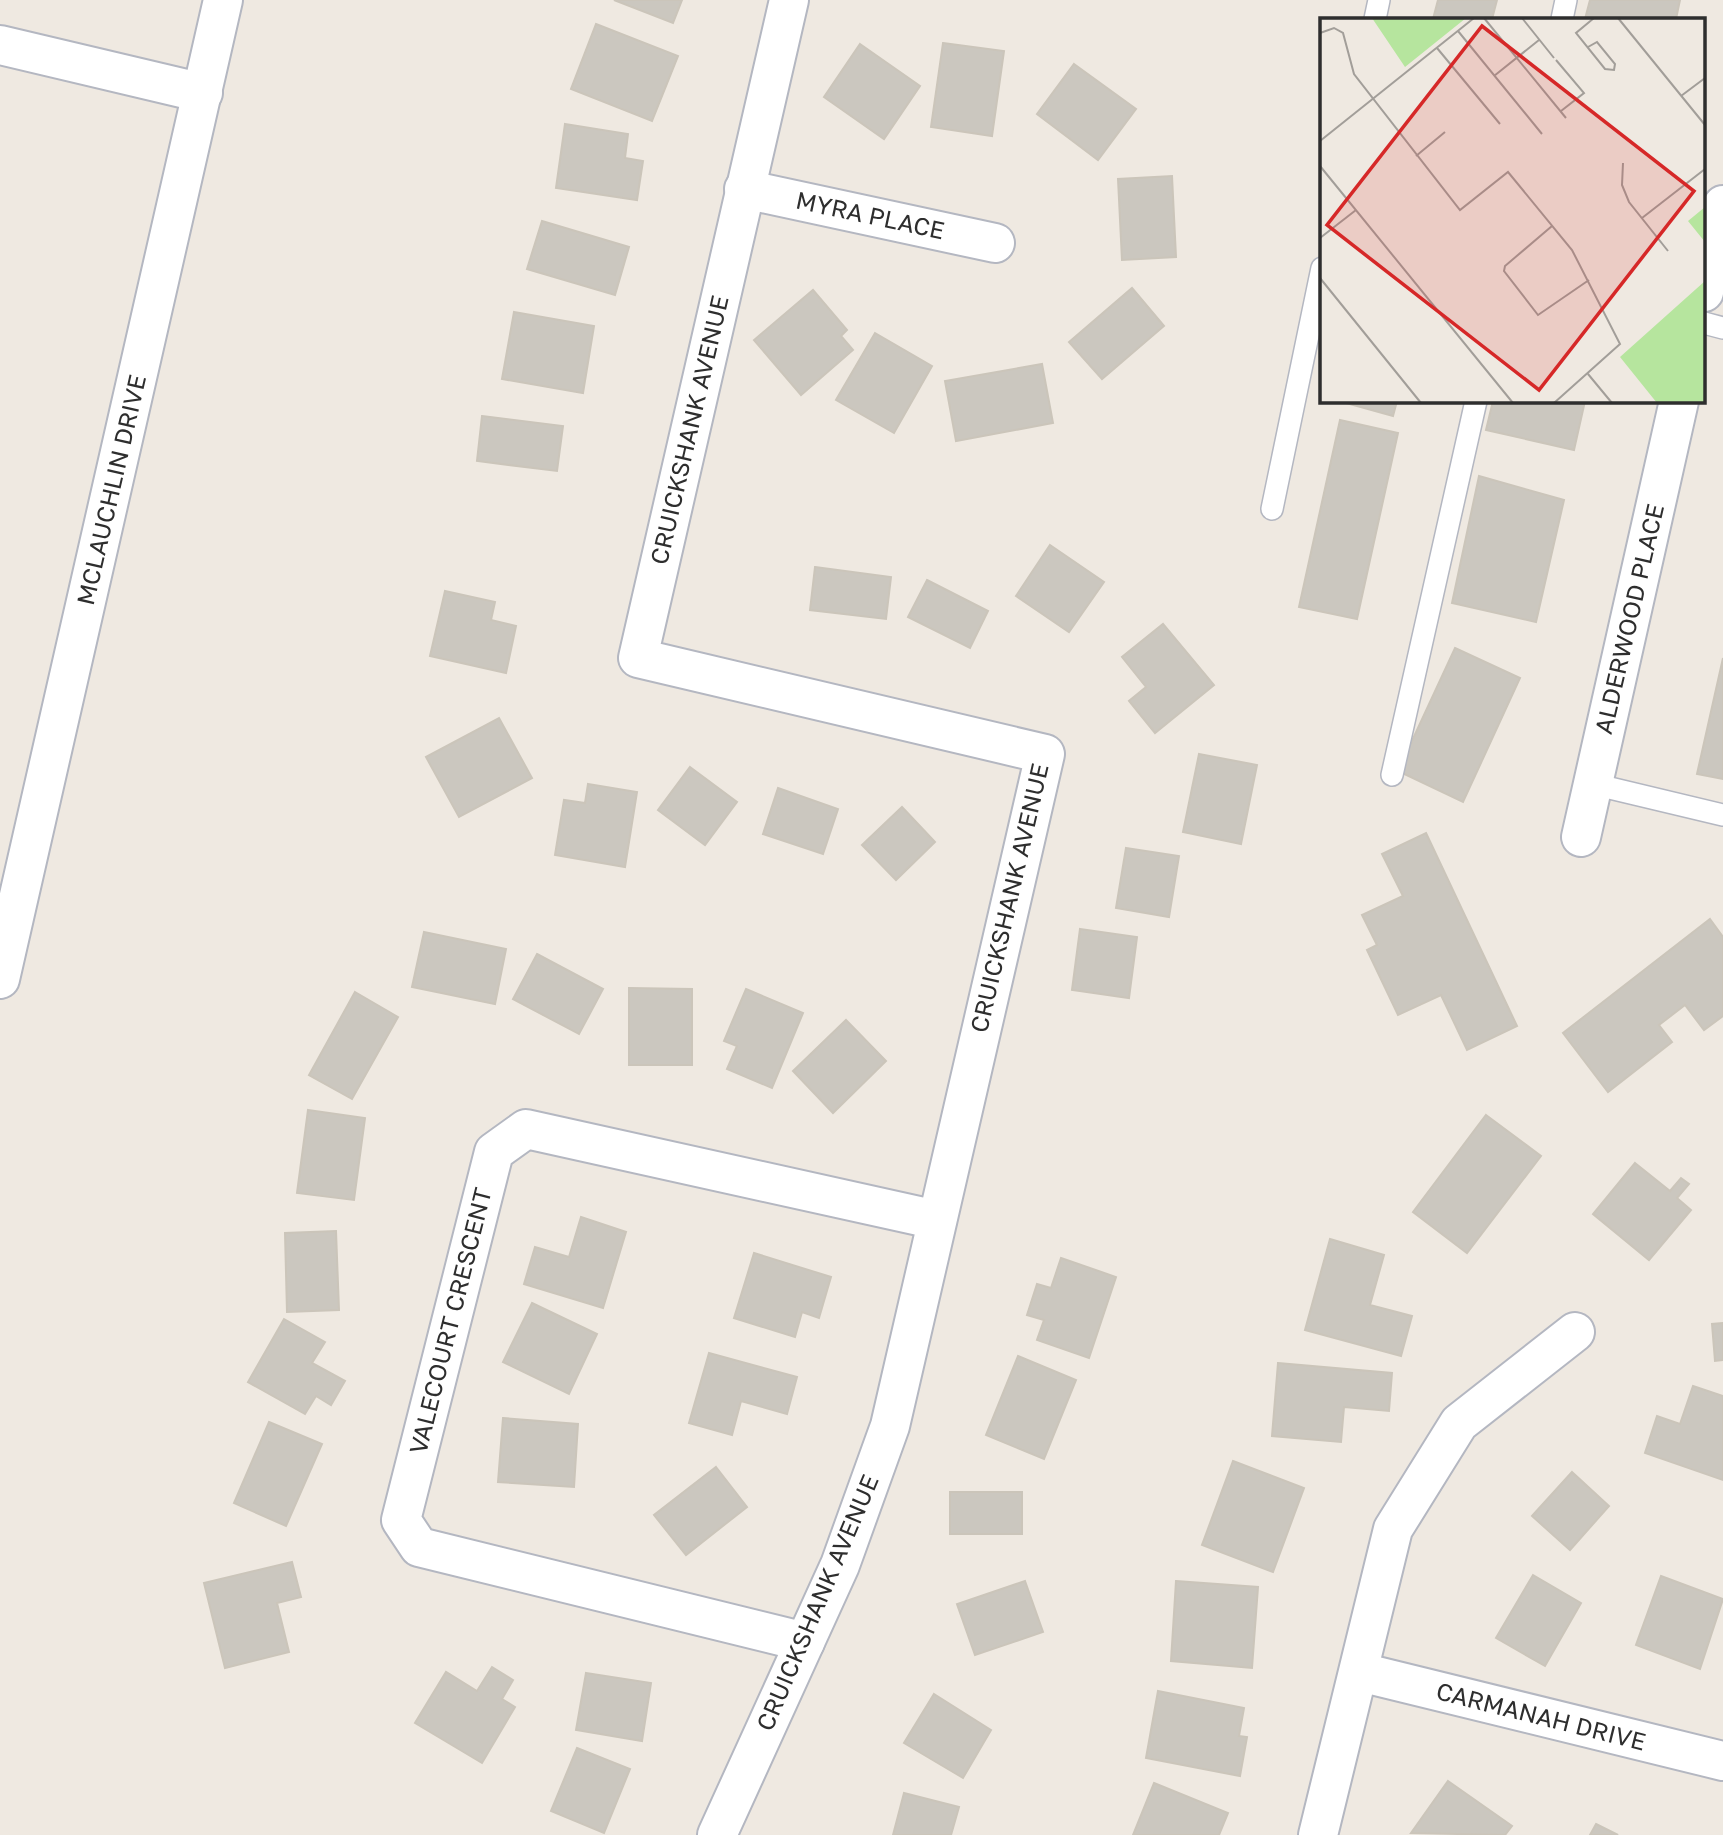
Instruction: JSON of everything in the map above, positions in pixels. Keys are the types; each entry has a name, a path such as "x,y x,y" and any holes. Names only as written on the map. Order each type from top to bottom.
{"street":[{"name":"MCLAUCHLIN DRIVE","path":"0,979 223,0"},
{"name":"CRUICKSHANK AVENUE","path":"717,1835 840,1565 890,1426 1045,754 638,658 789,0"},
{"path":"0,44 203,93"},
{"name":"MYRA PLACE","path":"744,189 995,243"},
{"path":"1706,283 1723,205"},
{"name":"ALDERWOOD PLACE","path":"1581,837 1679,402"},
{"name":"VALECOURT CRESCENT","path":"805,1642 419,1547 401,1520 494,1152 526,1129 937,1220"},
{"path":"1318,1835 1360,1672 1392,1529 1459,1423 1575,1332"},
{"name":"CARMANAH DRIVE","path":"1360,1672 1723,1761"}],"lane":[{"path":"1375,18 1379,0"},
{"path":"1562,18 1566,0"},
{"path":"1272,509 1320,278"},
{"path":"1706,324 1723,328"},
{"path":"1392,775 1476,402"},
{"path":"1592,784 1723,815"}],"building":[{"path":"614,0 682,0 673,23"},
{"path":"1438,0 1497,0 1492,18 1433,18"},
{"path":"1590,0 1680,0 1676,18 1585,18"},
{"path":"596,24 678,56 652,121 571,89"},
{"path":"943,43 1004,51 992,136 931,127"},
{"path":"860,44 920,86 884,139 824,97"},
{"path":"1074,64 1136,109 1098,160 1037,114"},
{"path":"565,124 628,134 625,158 643,161 637,200 556,188"},
{"path":"1172,176 1176,257 1122,260 1118,179"},
{"path":"542,221 629,247 615,295 527,269"},
{"path":"1132,288 1164,326 1102,379 1069,342"},
{"path":"813,290 847,330 841,336 853,350 801,395 754,340"},
{"path":"514,312 594,326 583,393 502,379"},
{"path":"875,333 932,366 894,433 836,400"},
{"path":"1042,364 1053,423 956,441 945,381"},
{"path":"1343,402 1397,402 1393,416"},
{"path":"1493,402 1585,402 1574,450 1486,430"},
{"path":"482,416 563,426 557,471 477,461"},
{"path":"1340,420 1398,433 1357,619 1299,607"},
{"path":"1479,476 1564,500 1536,622 1452,603"},
{"path":"1050,545 1104,582 1069,632 1016,596"},
{"path":"815,567 891,577 886,619 810,610"},
{"path":"927,580 988,611 970,648 908,617"},
{"path":"445,591 495,602 491,620 516,626 506,673 430,656"},
{"path":"1163,624 1214,685 1155,733 1129,701 1146,687 1122,657"},
{"path":"1455,648 1520,678 1463,802 1398,771"},
{"path":"1723,658 1723,779 1697,774"},
{"path":"499,718 532,778 459,817 426,757"},
{"path":"1199,754 1257,765 1241,844 1183,832"},
{"path":"690,767 737,802 705,845 658,810"},
{"path":"588,784 637,792 625,867 555,855 564,800 585,803"},
{"path":"778,788 838,809 823,854 763,834"},
{"path":"902,807 935,842 896,880 862,845"},
{"path":"1426,833 1517,1026 1467,1050 1441,995 1398,1015 1367,950 1377,945 1362,915 1403,896 1382,854"},
{"path":"1126,848 1179,856 1169,917 1116,908"},
{"path":"1710,919 1723,937 1723,1016 1704,1030 1685,1005 1659,1025 1672,1042 1608,1092 1563,1033"},
{"path":"1080,929 1137,937 1129,998 1072,990"},
{"path":"424,932 506,949 495,1004 412,987"},
{"path":"537,954 603,989 579,1034 513,999"},
{"path":"629,988 692,989 692,1065 629,1065"},
{"path":"746,989 803,1013 772,1088 727,1069 737,1046 724,1041"},
{"path":"355,992 398,1017 352,1099 309,1075"},
{"path":"846,1020 886,1061 833,1113 793,1071"},
{"path":"308,1110 365,1118 354,1200 297,1193"},
{"path":"1486,1115 1541,1156 1467,1253 1413,1212"},
{"path":"1635,1163 1670,1191 1681,1178 1689,1184 1677,1198 1691,1210 1649,1260 1593,1214"},
{"path":"581,1217 626,1232 603,1308 524,1284 535,1247 569,1257"},
{"path":"336,1231 339,1310 287,1312 285,1233"},
{"path":"1330,1239 1384,1255 1370,1305 1412,1316 1401,1356 1305,1330"},
{"path":"754,1253 831,1277 819,1318 802,1312 795,1337 734,1318"},
{"path":"1061,1258 1116,1277 1089,1358 1037,1340 1044,1320 1027,1315 1037,1284 1051,1288"},
{"path":"532,1303 597,1334 569,1394 503,1362"},
{"path":"284,1319 325,1342 312,1363 345,1381 331,1405 316,1396 305,1414 248,1382"},
{"path":"1723,1323 1723,1360 1715,1361 1712,1324"},
{"path":"709,1353 797,1377 787,1414 741,1401 732,1435 689,1423"},
{"path":"1018,1356 1076,1380 1044,1459 986,1435"},
{"path":"1278,1363 1392,1373 1389,1411 1344,1407 1341,1442 1272,1436"},
{"path":"1693,1386 1723,1396 1723,1480 1645,1453 1657,1416 1680,1424"},
{"path":"503,1418 578,1424 574,1487 498,1482"},
{"path":"269,1422 322,1444 286,1526 234,1503"},
{"path":"1233,1461 1304,1488 1273,1572 1202,1545"},
{"path":"716,1467 747,1507 686,1555 654,1515"},
{"path":"1572,1472 1609,1506 1570,1550 1532,1516"},
{"path":"950,1492 1022,1492 1022,1534 950,1534"},
{"path":"292,1562 301,1597 277,1603 289,1652 225,1668 204,1583"},
{"path":"1533,1575 1581,1603 1545,1666 1496,1638"},
{"path":"1661,1576 1723,1599 1700,1669 1636,1645"},
{"path":"1025,1581 1043,1632 975,1655 957,1604"},
{"path":"1176,1581 1258,1587 1252,1668 1171,1661"},
{"path":"492,1667 513,1680 502,1699 515,1707 482,1763 415,1723 446,1672 477,1691"},
{"path":"586,1673 651,1683 642,1741 576,1730"},
{"path":"1158,1691 1244,1708 1239,1736 1247,1737 1240,1776 1146,1758"},
{"path":"934,1694 991,1730 963,1778 904,1743"},
{"path":"577,1748 630,1769 604,1833 551,1811"},
{"path":"1448,1781 1512,1826 1505,1835 1411,1833"},
{"path":"1154,1783 1228,1813 1219,1835 1133,1835"},
{"path":"904,1793 959,1807 951,1835 893,1835"},
{"path":"1596,1824 1618,1835 1590,1835"}]}
